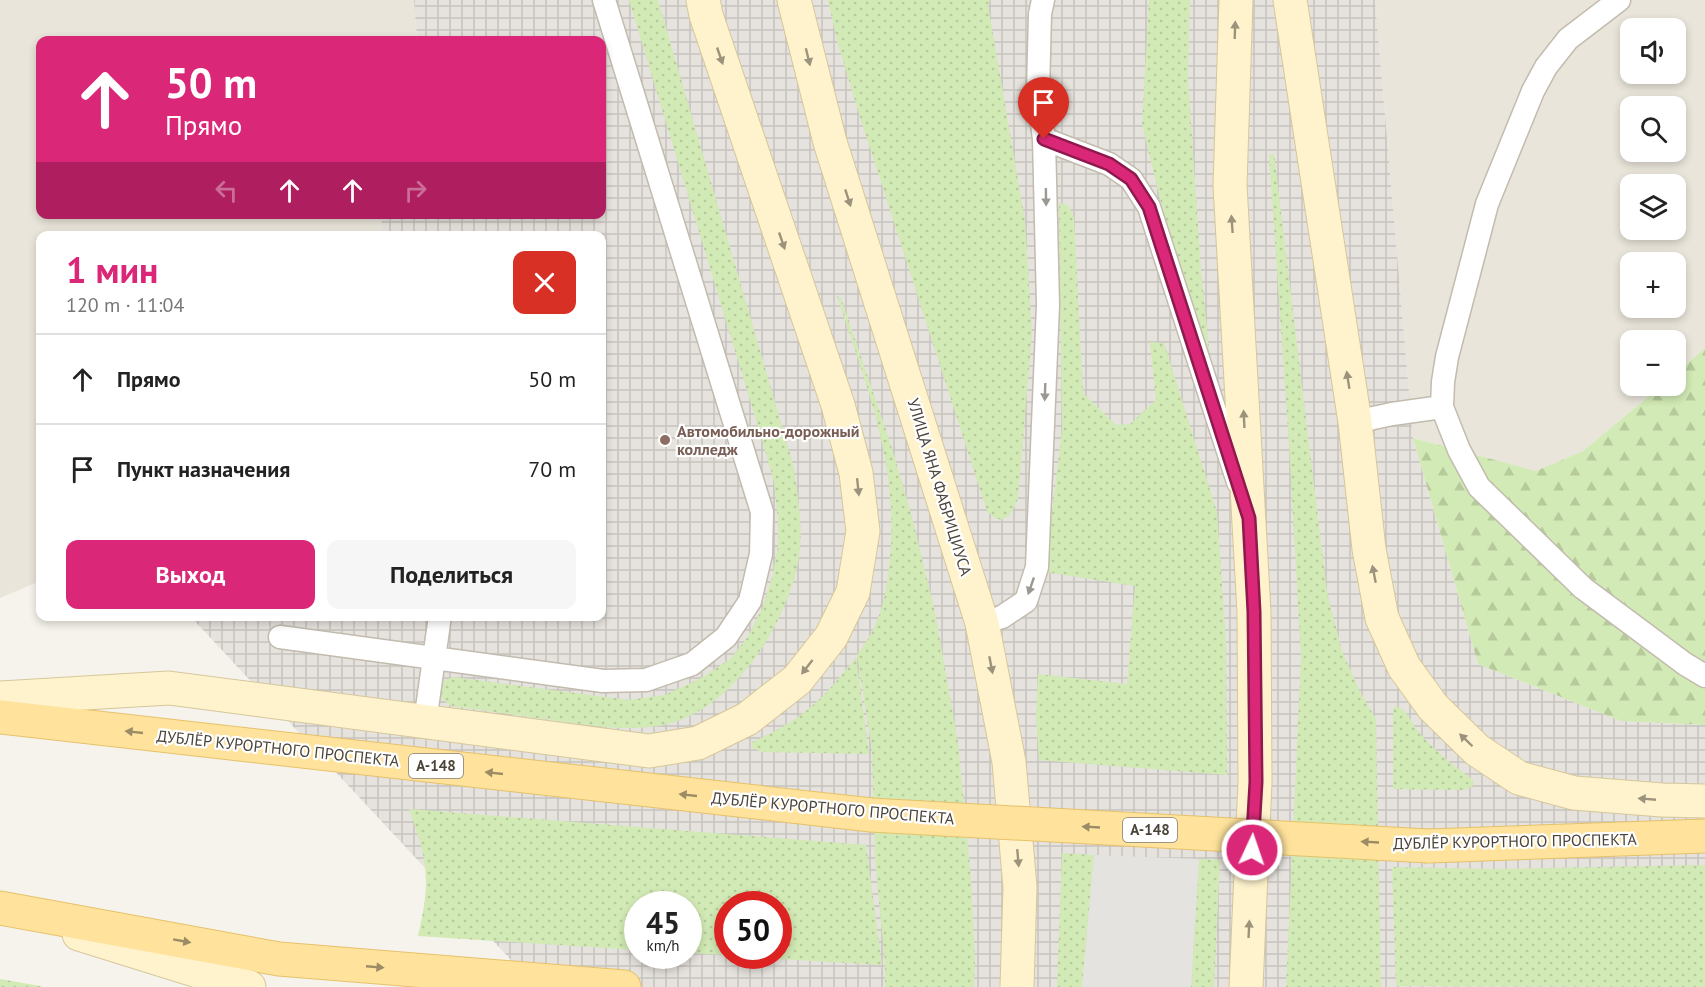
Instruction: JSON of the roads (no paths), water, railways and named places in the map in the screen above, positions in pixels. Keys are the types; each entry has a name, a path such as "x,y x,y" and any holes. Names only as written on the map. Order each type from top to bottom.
{"main road":[{"path":"0,698 169,688 649,751 698,743 747,719 797,680 831,637 853,592 863,531 856,473 838,405 706,15 703,0"},
{"name":"УЛИЦА ЯНА ФАБРИЦИУСА","path":"794,0 830,142 982,623 1009,762 1020,887 1017,987"},
{"path":"1236,0 1230,185 1254,612 1256,782 1246,987"},
{"path":"1290,0 1355,422 1369,549 1382,618 1404,667 1433,707 1477,750 1519,778 1574,793 1705,801"},
{"name":"ДУБЛЁР КУРОРТНОГО ПРОСПЕКТА","path":"0,717 872,815 1428,846 1705,836"},
{"path":"0,909 249,987"},
{"path":"0,909 279,959 624,987"}],"lane":[{"path":"280,637 603,681 646,680 692,664 726,637 750,601 761,554 762,512 604,0"},
{"path":"982,623 1002,618 1026,601 1037,567 1048,305 1044,139 1038,92 1040,14 1043,0"},
{"path":"1619,0 1568,39 1546,67 1533,91 1487,204 1447,357 1442,407 1459,450 1479,487 1582,588 1685,664 1705,676"},
{"path":"1044,139 1109,164 1131,179 1149,207 1249,518"},
{"path":"1355,422 1442,407"},
{"path":"425,722 439,621"}],"place":[{"name":"Автомобильно-дорожный колледж","path":"665,440"}]}
